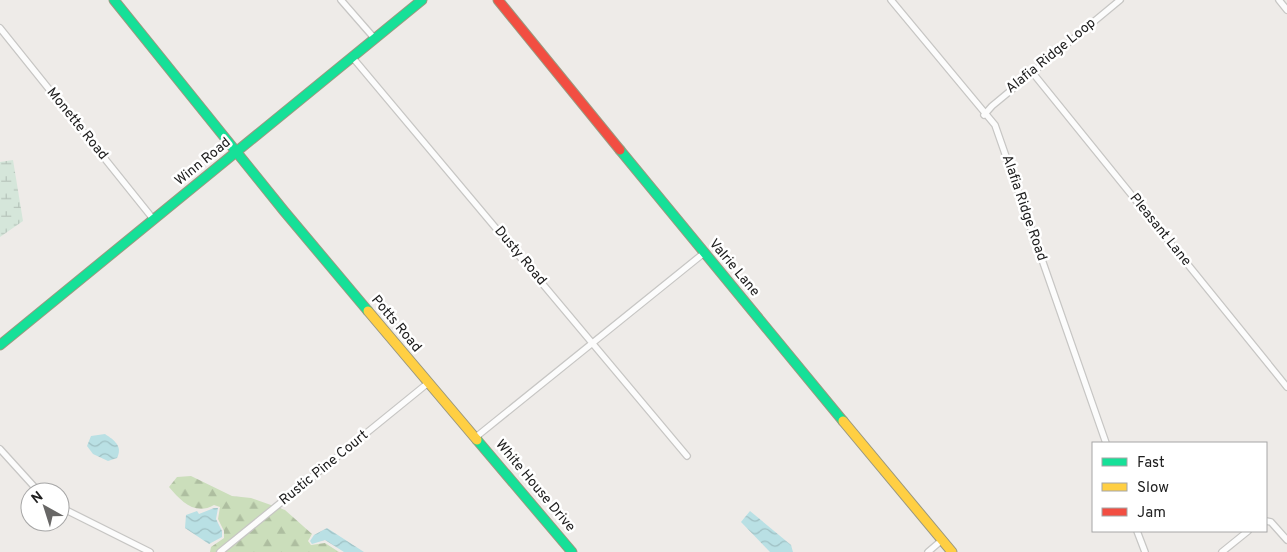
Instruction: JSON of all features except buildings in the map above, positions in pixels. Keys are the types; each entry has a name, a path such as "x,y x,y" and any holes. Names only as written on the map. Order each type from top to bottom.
{"street":[{"name":"Potts Road","path":"114,0 236,152 428,383 476,437"},
{"path":"341,0 375,39"},
{"name":"Winn Road","path":"0,345 422,0"},
{"name":"Valrie Lane","path":"498,0 704,253 952,552"},
{"name":"Alafia Ridge Road","path":"891,0 984,115 994,124 1106,442"},
{"name":"Alafia Ridge Loop","path":"984,115 1032,72 1120,0"},
{"path":"1279,0 1287,10"},
{"name":"Monette Road","path":"0,28 154,220"},
{"name":"Dusty Road","path":"353,58 686,456"},
{"name":"Pleasant Lane","path":"1032,72 1287,387"},
{"path":"476,437 594,344 704,253"},
{"name":"Rustic Pine Court","path":"220,552 428,383"},
{"name":"White House Drive","path":"476,437 572,552"},
{"path":"0,448 30,482"},
{"path":"70,512 150,552"},
{"path":"1267,521 1271,522 1287,540"},
{"path":"1137,532 1144,552"},
{"path":"1222,552 1247,532"},
{"path":"928,552 942,540"}],"green space":[{"path":"13,160 23,221 0,237 0,162"},
{"path":"191,476 232,496 251,498 285,510 312,534 308,541 311,545 325,543 339,552 210,552 211,547 224,538 224,531 218,519 220,507 214,505 201,509 195,508 184,502 169,487 177,477"}],"water":[{"path":"105,434 114,441 119,450 117,458 108,461 93,454 87,446 91,436"},
{"path":"218,508 216,519 222,531 222,537 209,544 185,528 186,515 197,511 199,514"},
{"path":"750,511 791,545 793,552 770,552 741,522"},
{"path":"327,528 364,552 344,552 325,540 312,544 310,541 314,535"}],"traffic: fast":[{"path":"114,0 284,211 368,311"},
{"path":"0,345 422,0"},
{"path":"620,150 843,421"},
{"path":"477,440 572,552"}],"traffic: slow":[{"path":"368,311 477,440"},
{"path":"843,421 952,552"}],"traffic: jam":[{"path":"498,0 620,150"}]}
